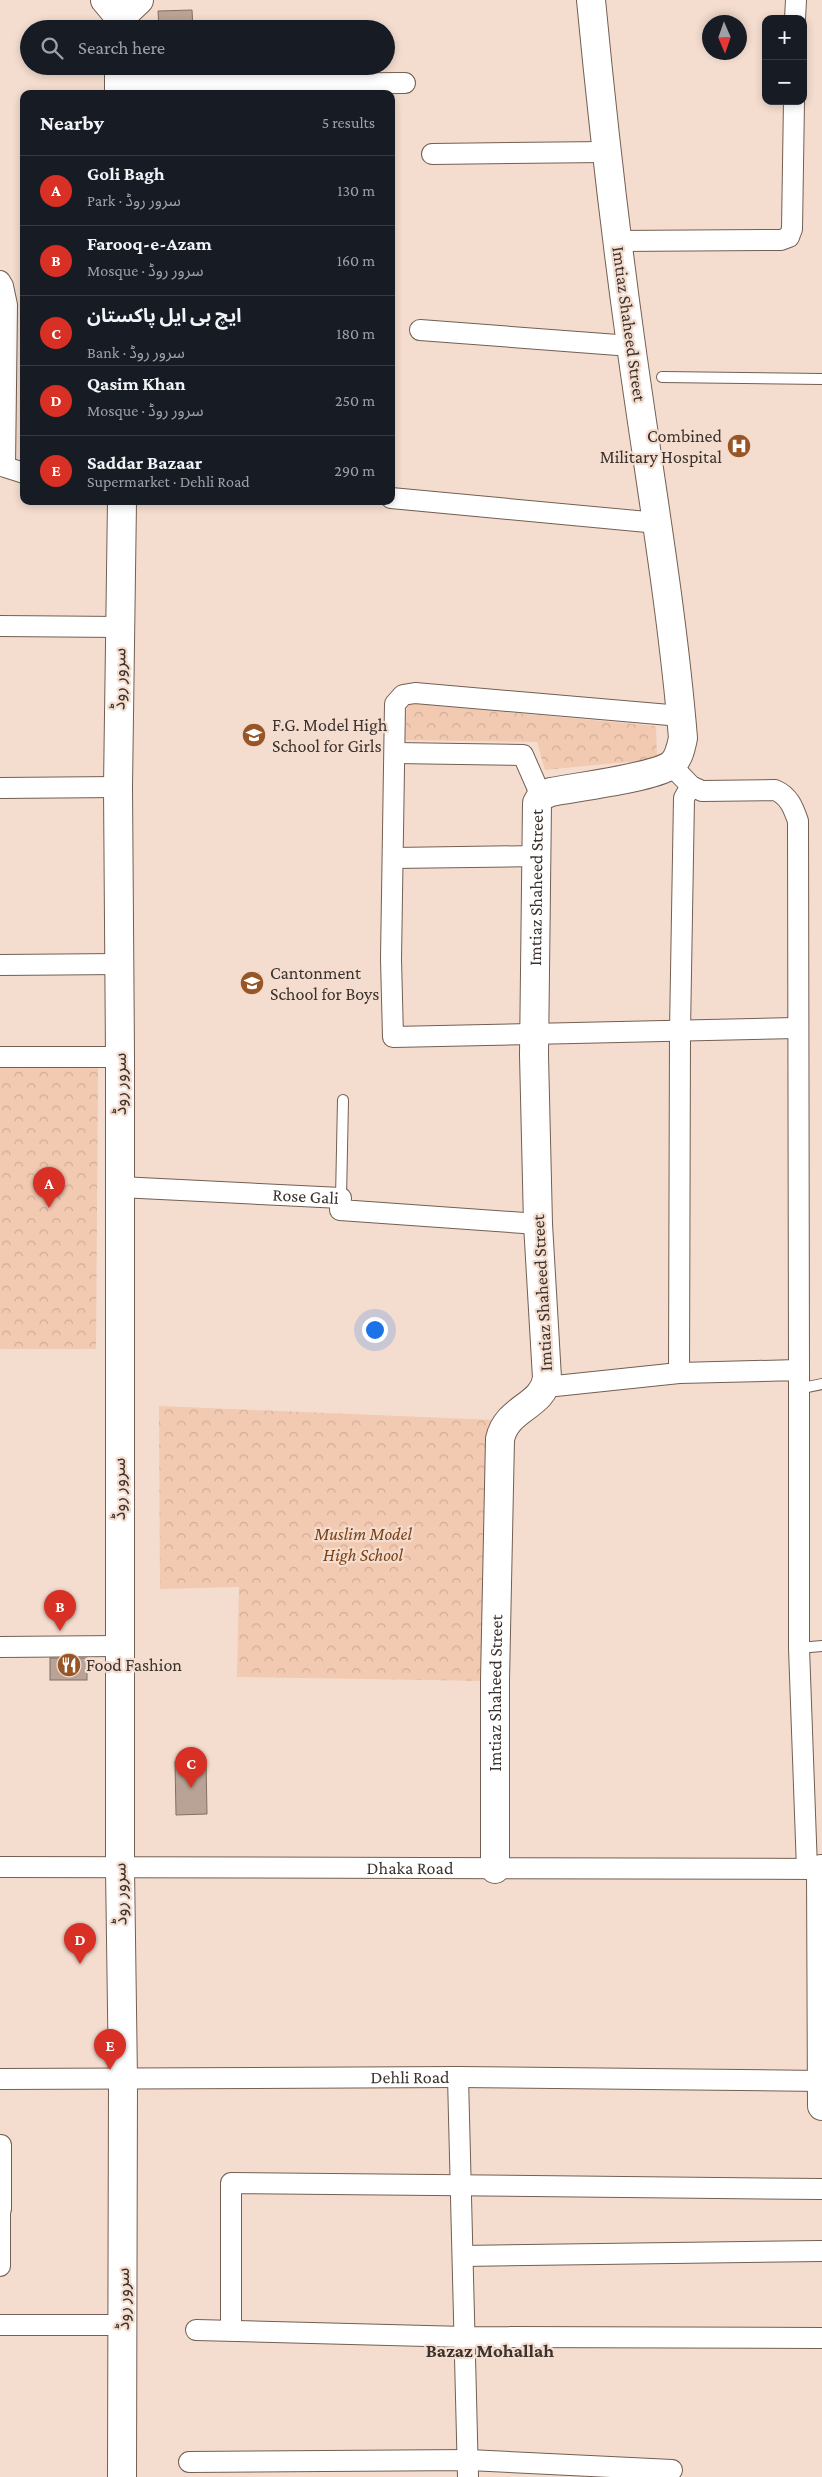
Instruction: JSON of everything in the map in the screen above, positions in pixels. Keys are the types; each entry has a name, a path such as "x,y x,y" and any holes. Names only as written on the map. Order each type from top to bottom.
{"street":[{"path":"795,15 796,0"},
{"name":"Imtiaz Shaheed Street","path":"495,1869 495,1680 500,1439 503,1427 512,1416 541,1394 546,1387 538,1224 535,1033 536,812 541,796 550,792 655,772 671,765 681,748 683,738 658,523 631,346 605,152 590,2"},
{"path":"119,82 405,84"},
{"path":"617,241 782,240 789,237 792,230 794,105"},
{"path":"432,154 605,152"},
{"path":"0,281 7,305 3,370 2,466 20,472"},
{"path":"420,330 631,346"},
{"path":"395,498 658,523"},
{"name":"سرور روڈ","path":"122,505 118,787 120,964 120,1868 124,2080 122,2477"},
{"path":"0,626 120,627"},
{"path":"681,716 403,695 395,704 391,959 393,1037 796,1028"},
{"path":"395,753 523,756 541,796"},
{"path":"671,765 691,786 702,790 774,790 784,794 793,807 798,821 796,1028 799,1648 813,1714 821,2080"},
{"path":"679,1373 680,1031 684,798 691,786"},
{"path":"0,788 118,787"},
{"path":"393,858 537,856"},
{"path":"0,966 120,964"},
{"path":"0,1057 120,1057"},
{"name":"Rose Gali","path":"120,1187 341,1198 340,1210 538,1224"},
{"path":"546,1387 679,1373 798,1380"},
{"path":"0,1646 119,1646"},
{"name":"Dhaka Road","path":"0,1867 817,1869"},
{"path":"458,2077 469,2468"},
{"name":"Dehli Road","path":"0,2079 124,2080 458,2077 821,2080"},
{"path":"0,2266 1,2145"},
{"path":"231,2330 231,2183 822,2189"},
{"path":"463,2256 822,2251"},
{"path":"0,2325 123,2325"},
{"path":"196,2330 465,2337 822,2338"},
{"path":"189,2462 582,2471 672,2470"}],"lane":[{"path":"662,377 822,379"},
{"path":"341,1198 343,1100"},
{"path":"798,1380 822,1384"},
{"path":"799,1648 822,1646"}],"green space":[{"path":"407,703 656,726 657,759 545,770 537,742 405,740"},
{"path":"0,1066 98,1067 96,1349 0,1349"},
{"name":"Muslim Model High School","path":"159,1406 495,1420 490,1681 237,1677 239,1587 160,1589"}],"building":[{"path":"192,10 193,20 158,20 158,11"},
{"name":"Food Fashion","path":"50,1658 87,1658 87,1680 50,1680"},
{"path":"206,1760 207,1814 176,1815 175,1761"}],"place":[{"name":"Combined Military Hospital","path":"739,446"},
{"name":"F.G. Model High School for Girls","path":"254,735"},
{"name":"Cantonment School for Boys","path":"252,983"},
{"name":"Goli Bagh","path":"49,1208"},
{"name":"Farooq-e-Azam","path":"60,1631"},
{"name":"Food Fashion","path":"69,1665"},
{"name":"ایچ بی ایل پاکستان","path":"191,1788"},
{"name":"Qasim Khan","path":"80,1964"},
{"name":"Saddar Bazaar","path":"110,2070"}],"district":[{"name":"Bazaz Mohallah","path":"490,2350"}]}
